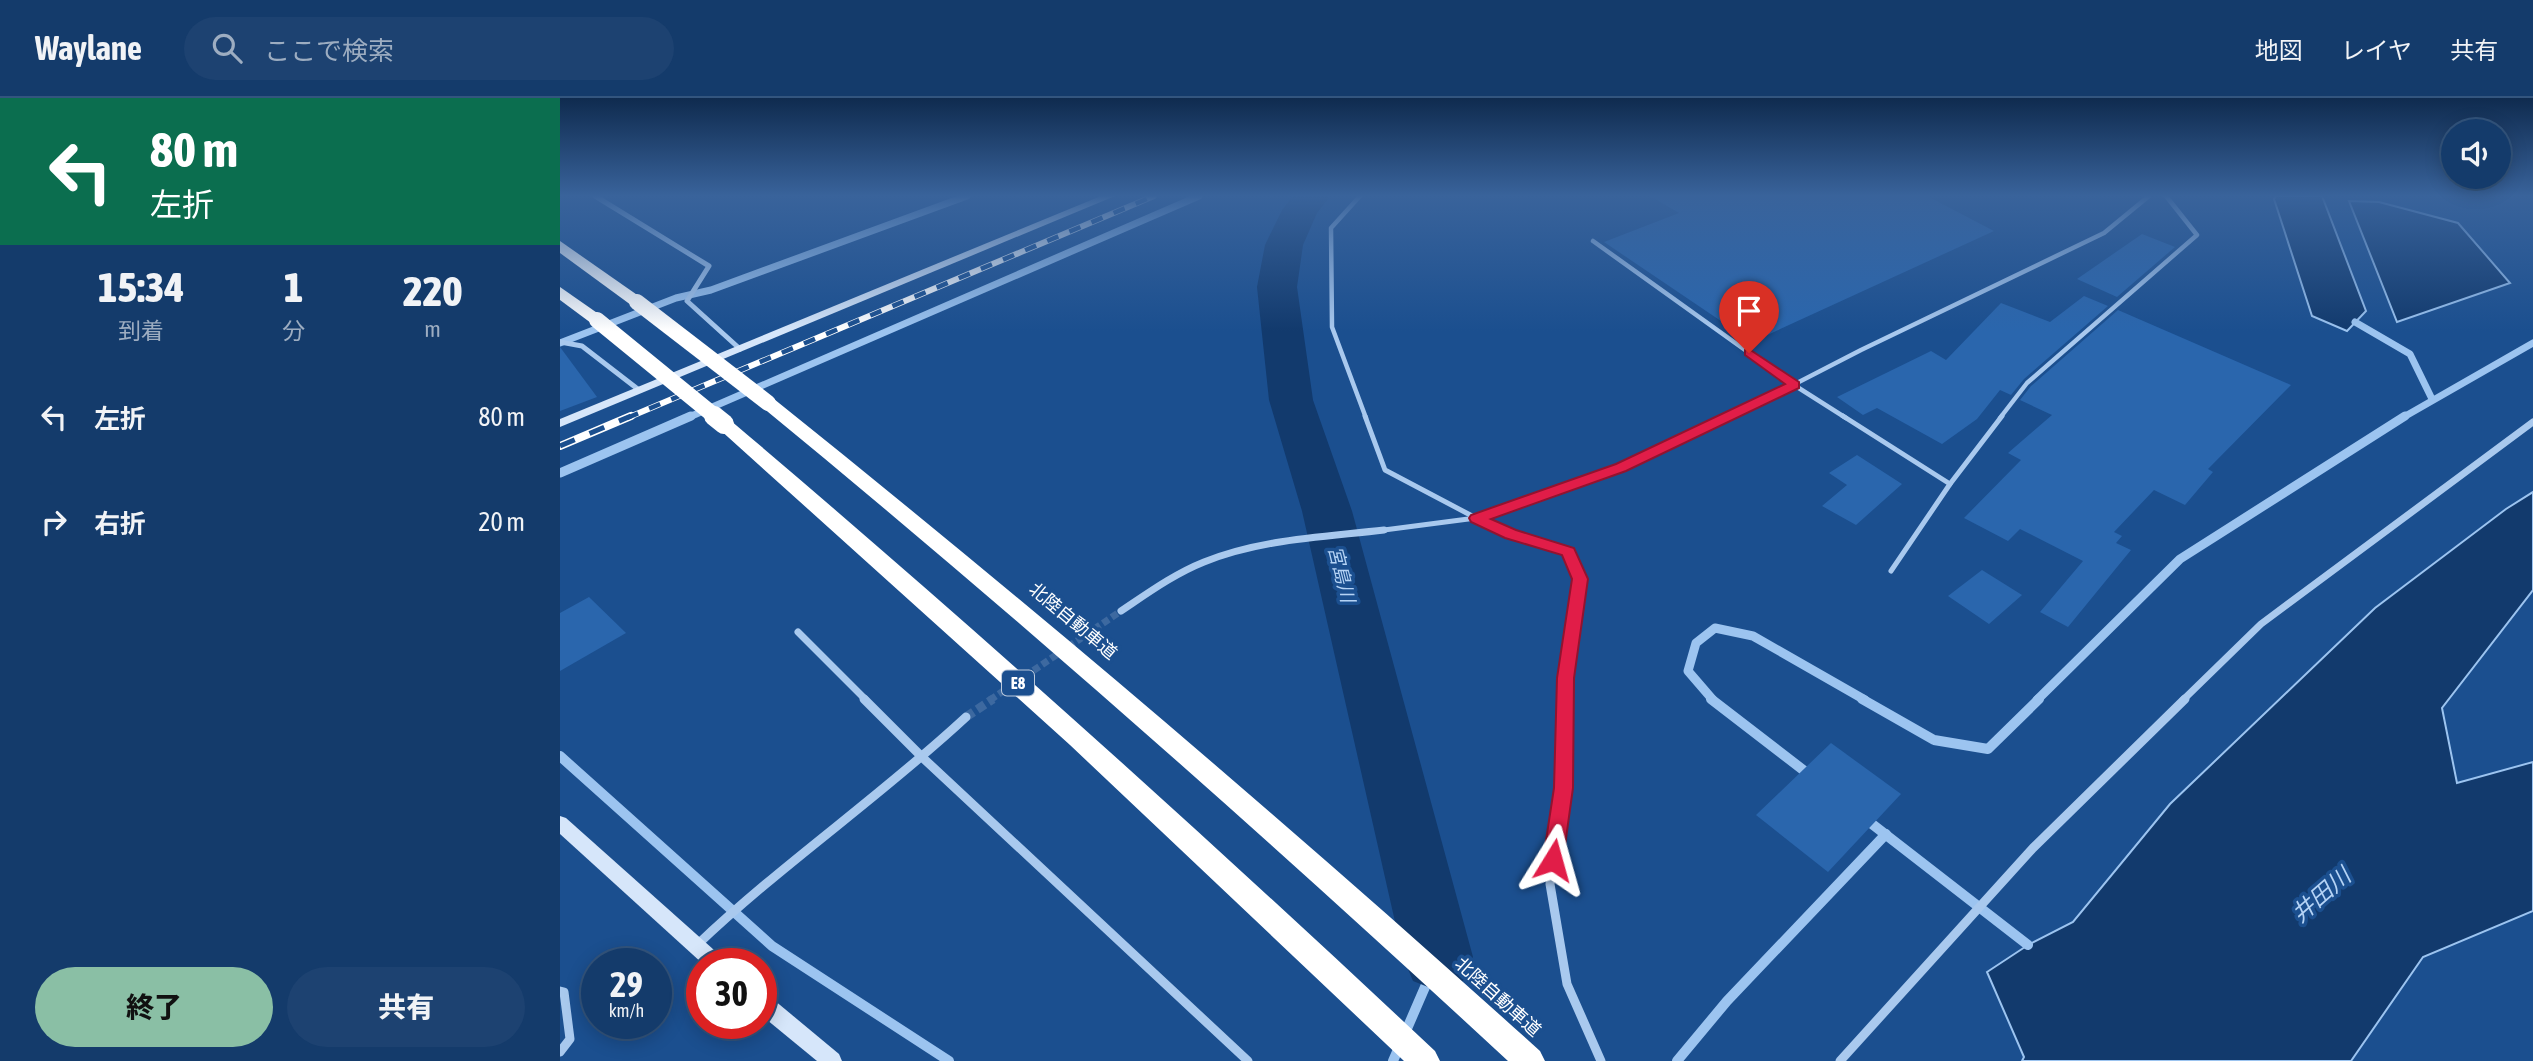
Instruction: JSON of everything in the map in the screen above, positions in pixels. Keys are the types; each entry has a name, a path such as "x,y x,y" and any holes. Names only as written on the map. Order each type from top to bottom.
{"highway":[{"name":"北陸自動車道","path":"560,246 638,302 910,516 1326,874 1530,1061"},
{"name":"E8","path":"560,292 724,424 861,542 1306,948 1425,1061"}],"street":[{"path":"668,241 709,266 687,301 740,349"},
{"path":"560,423 1002,241"},
{"path":"560,342 582,346 639,390"},
{"path":"1840,1061 2033,848 2261,624 2533,422"},
{"path":"1476,518 1510,534 1568,551 1580,579 1566,678 1563,788 1550,884 1567,984 1601,1061"},
{"path":"1121,611 1182,572 1220,556 1284,543 1384,530"},
{"path":"798,632 923,758 1248,1061"},
{"path":"560,822 695,947 736,906 923,758 966,717"},
{"path":"560,991 564,992 570,1039 560,1052"},
{"path":"777,1015 832,1061"}],"lane":[{"path":"1331,241 1332,327 1385,470 1476,518"},
{"path":"1593,241 1794,385 1950,484"},
{"path":"1384,530 1476,518 1621,468 2088,241"},
{"path":"1891,571 1950,484 2027,383 2190,241"}],"water":[{"path":"2288,241 2339,241 2366,311 2347,331 2312,316"},
{"path":"2365,241 2474,241 2510,283 2397,322"},
{"name":"井田川","path":"2533,492 2533,590 2442,708 2457,783 2533,762 2533,911 2423,957 2351,1061 2022,1061 2024,1057 1987,972 2028,945 2073,922 2170,804 2375,608 2506,509"}],"building":[{"path":"1607,241 1972,241 1752,342 1604,242"},
{"path":"2132,241 2160,241 2175,247 2117,297 2077,279"},
{"path":"2084,296 2108,306 2024,379 2011,395 2000,390 1977,419 1942,444 1877,408 1863,415 1837,397 1931,351 1946,360 2001,303 2050,322"},
{"path":"2118,310 2291,385 2208,469 2213,472 2185,505 2154,490 2114,532 2122,536 2116,543 2131,550 2068,627 2040,612 2083,561 2020,529 2008,541 1964,518 2021,460 2008,453 2052,415 2020,400 2031,386"},
{"path":"560,347 597,397 560,411"},
{"path":"1857,455 1902,484 1856,525 1822,506 1847,485 1829,473"},
{"path":"1982,570 2022,595 1989,624 1948,596"},
{"path":"589,597 626,633 560,671 560,613"},
{"path":"1831,743 1901,794 1828,872 1756,815"}],"waterway":[{"path":"560,343 676,298 711,290 845,241"},
{"path":"687,418 1095,241"},
{"name":"宮島川","path":"1286,241 1277,287 1291,400 1327,511 1438,957"},
{"path":"2355,322 2410,354 2432,399"},
{"path":"2402,418 2533,343"},
{"path":"560,473 691,416"},
{"path":"2037,700 2180,559 2405,416"},
{"path":"1713,700 1688,671 1696,643 1715,628 1753,636 1865,700"},
{"path":"1711,699 1811,776"},
{"path":"1862,699 1934,740 1988,749 2039,699"},
{"path":"560,756 772,946 949,1061"},
{"path":"1863,817 1886,834"},
{"path":"1677,1061 1727,1001 1886,834"},
{"path":"1886,834 2028,945"},
{"path":"1393,1061 1438,957"}],"tunnel":[{"path":"990,700 1121,611"},
{"path":"966,717 993,699"}],"railway":[{"path":"627,418 1047,241"},
{"path":"560,446 631,416"}],"route":[{"path":"1553,860 1563,788 1566,678 1580,579 1568,551 1510,534 1476,518 1621,468 1794,385 1749,353"}]}
